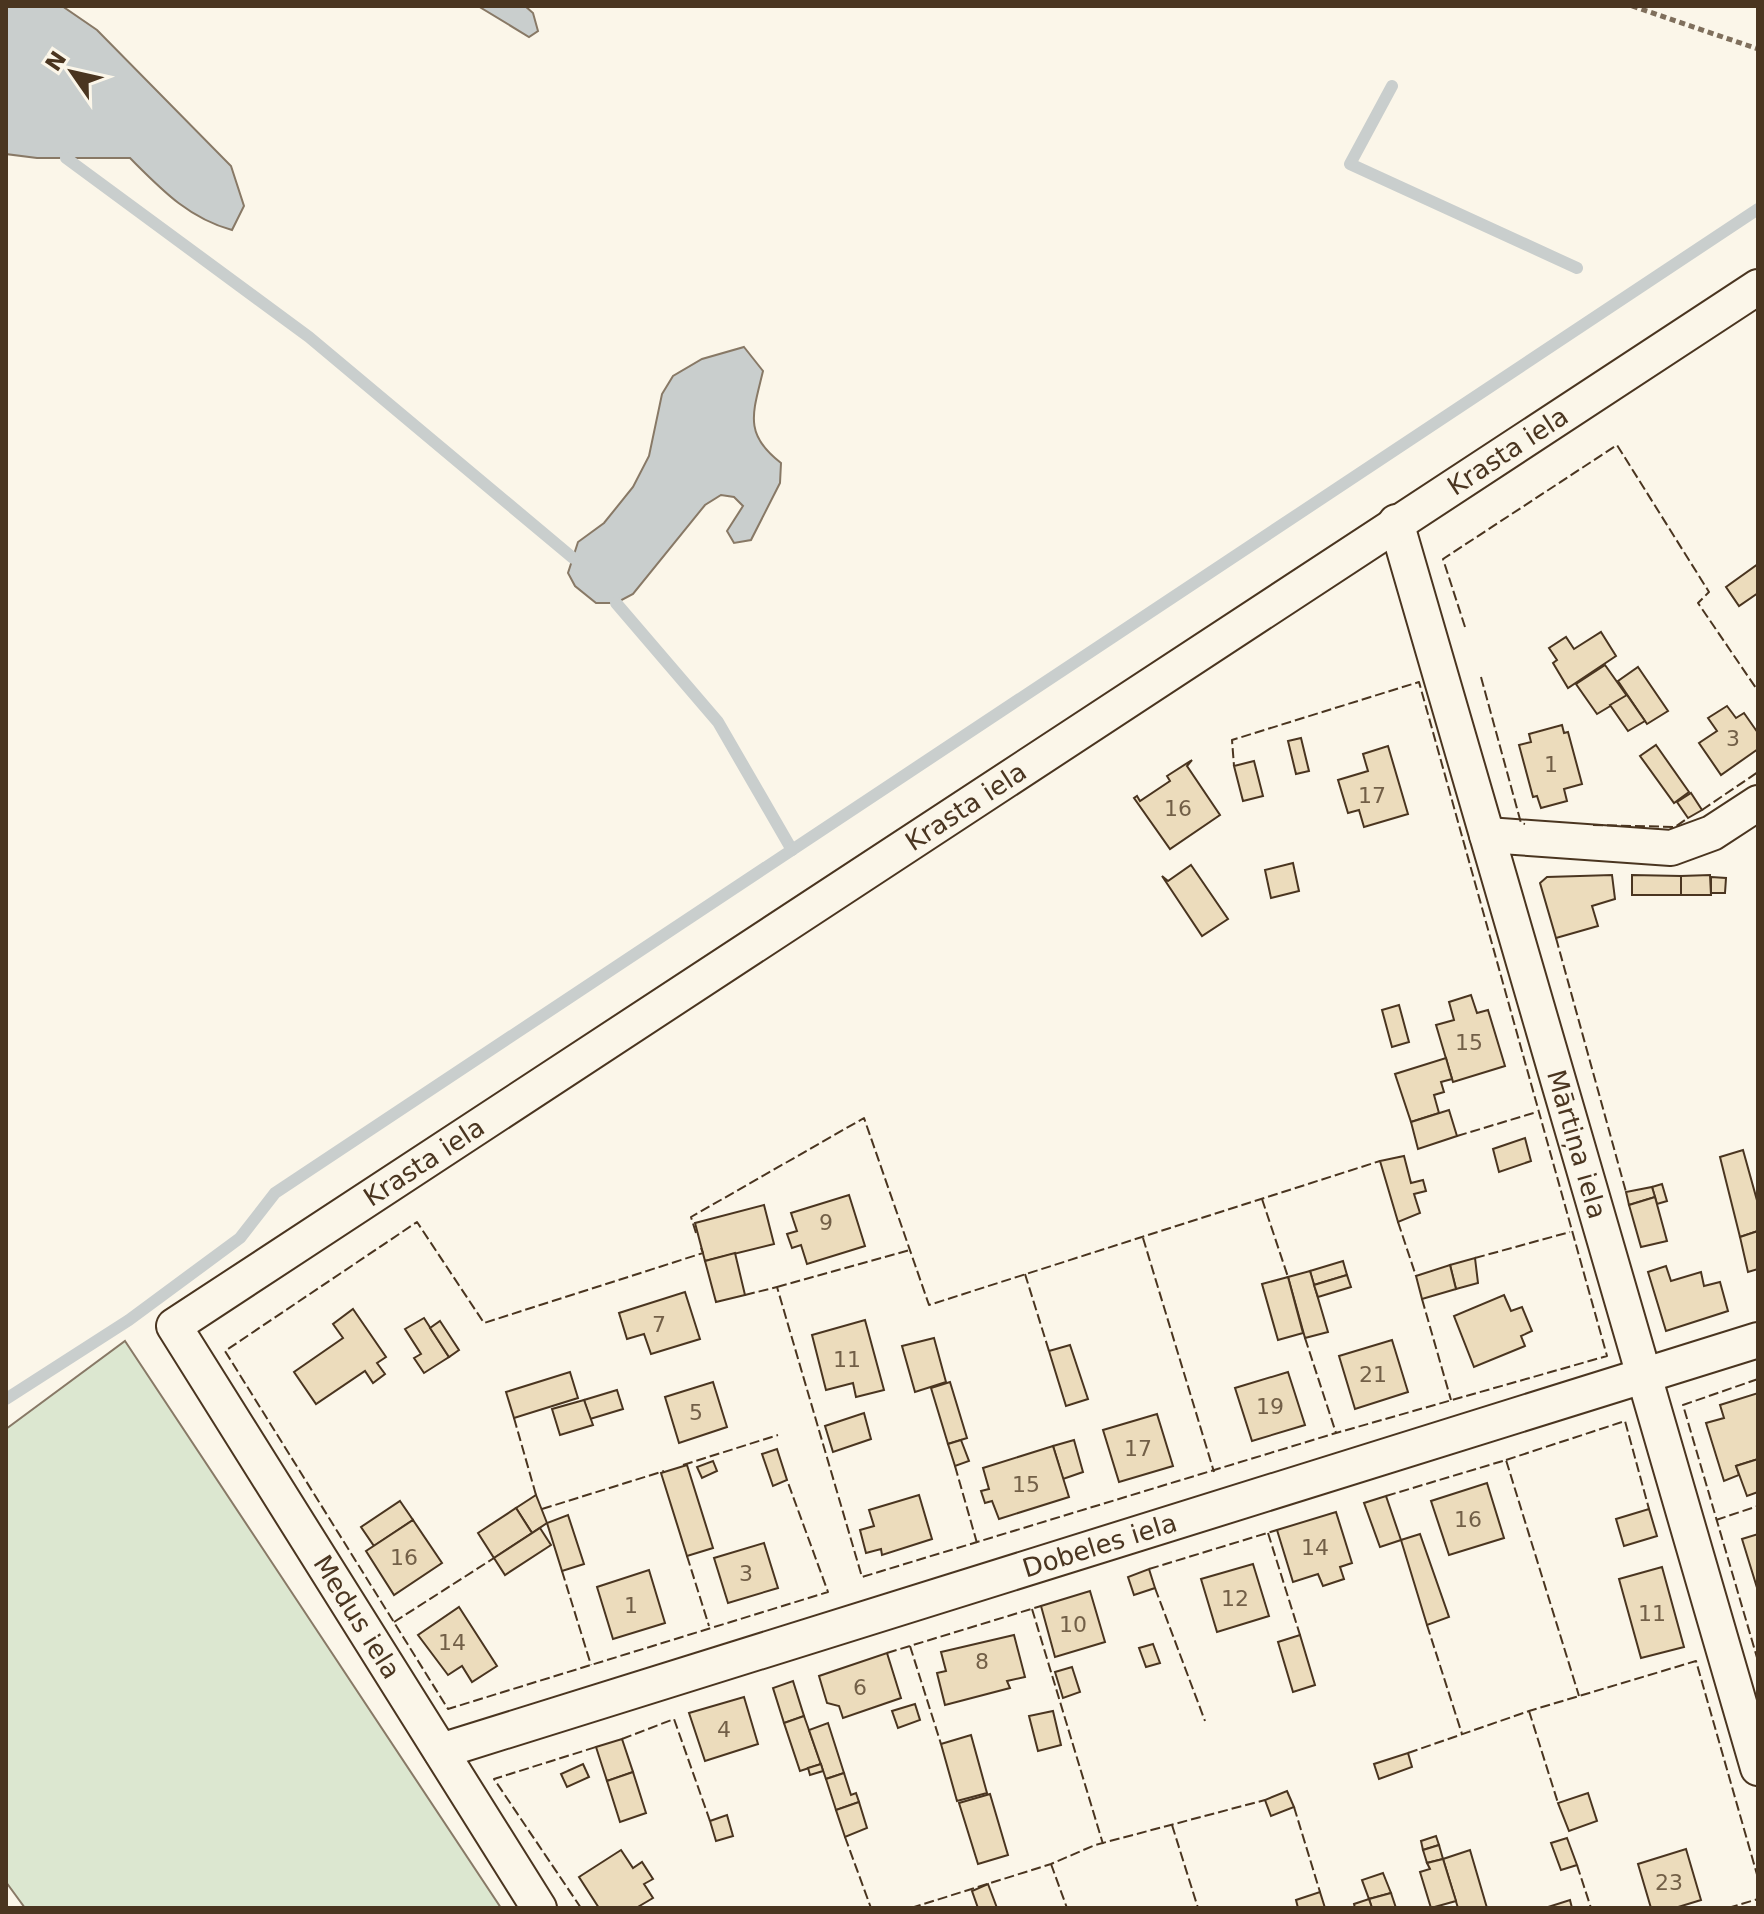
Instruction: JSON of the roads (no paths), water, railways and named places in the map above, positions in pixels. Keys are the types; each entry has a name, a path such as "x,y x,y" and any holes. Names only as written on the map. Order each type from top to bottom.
{"street":[{"name":"Krasta iela","path":"174,1326 1758,287"},
{"name":"Mārtiņa iela","path":"1396,522 1758,1768"},
{"path":"1487,835 1671,848 1712,833 1758,803"},
{"name":"Medus iela","path":"174,1326 539,1908"},
{"name":"Dobeles iela","path":"441,1751 1758,1340"}],"waterway":[{"path":"1392,86 1350,164 1577,268"},
{"path":"66,158 309,337 573,558"},
{"path":"6,1399 129,1320 240,1238 275,1193 1758,209"},
{"path":"616,603 718,722 792,850"}]}
